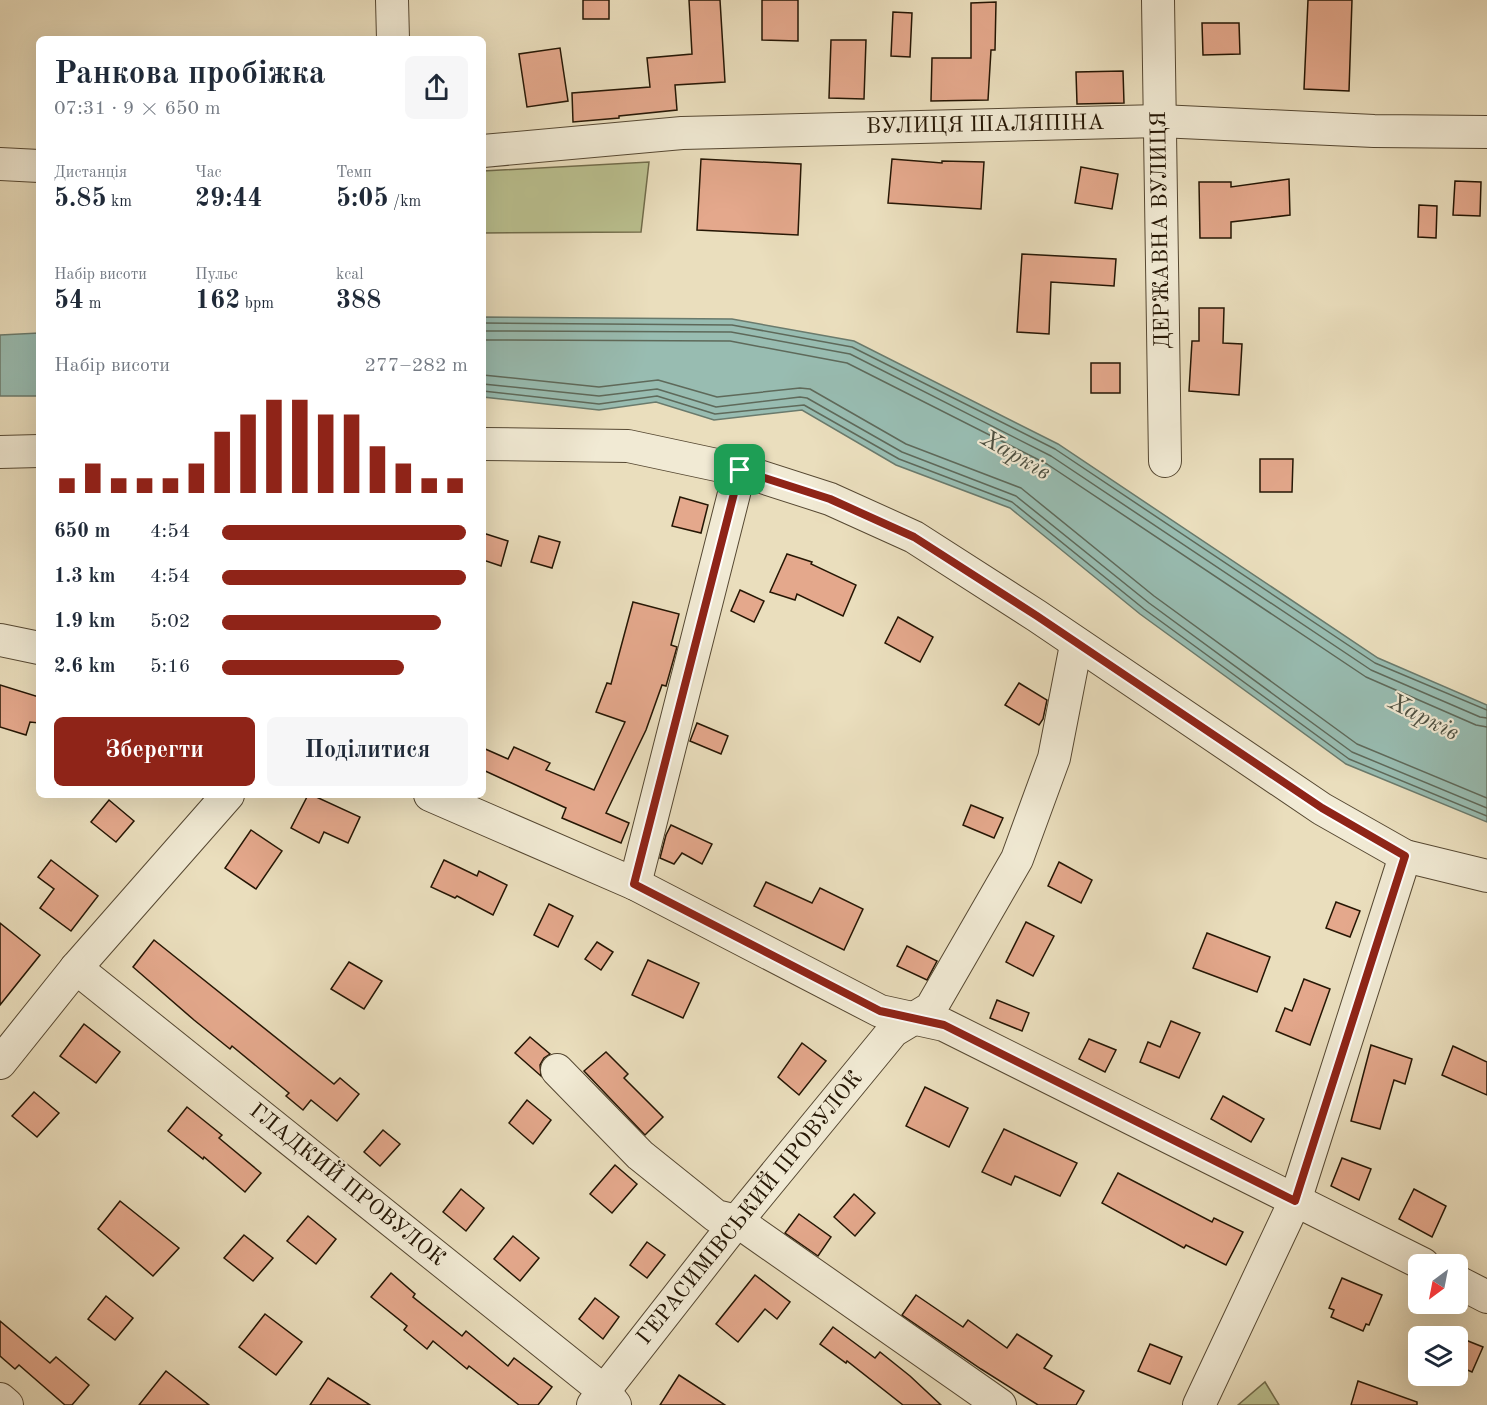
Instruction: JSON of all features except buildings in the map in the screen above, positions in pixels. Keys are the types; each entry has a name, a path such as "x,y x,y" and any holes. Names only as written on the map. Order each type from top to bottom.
{"street":[{"path":"392,0 393,36"},
{"name":"ДЕРЖАВНА ВУЛИЦЯ","path":"1158,0 1165,460"},
{"name":"ВУЛИЦЯ ШАЛЯПІНА","path":"486,151 682,133 1160,121 1374,130 1487,132"},
{"path":"0,164 36,166"},
{"path":"486,444 628,446 740,470 830,499 914,537 1037,616 1322,808 1405,856 1487,876"},
{"path":"0,453 36,451"},
{"path":"634,884 740,470"},
{"path":"0,640 36,647"},
{"name":"ГЕРАСИМІВСЬКИЙ ПРОВУЛОК","path":"604,1400 737,1221 893,1031 931,1008 1017,859 1054,758 1077,645"},
{"path":"0,1063 76,968 225,798"},
{"path":"437,798 634,884 880,1011 944,1025 1408,1257"},
{"path":"1199,1405 1295,1201 1405,856"},
{"name":"ГЛАДКИЙ ПРОВУЛОК","path":"76,968 604,1400"},
{"path":"557,1070 640,1155 716,1216 737,1221 1000,1405"},
{"path":"1468,1287 1487,1297"},
{"path":"0,1399 7,1405"}],"green space":[{"path":"649,162 641,232 486,233 486,171"},
{"path":"1265,1382 1279,1405 1238,1405"}],"water":[{"name":"Харків","path":"486,317 732,319 854,341 1058,444 1378,658 1487,705 1487,822 1346,764 1140,614 1010,508 896,465 802,410 714,420 656,402 599,410 486,397"},
{"path":"36,333 36,396 0,396 0,335"}],"route":[{"path":"740,470 830,499 914,537 1037,616 1322,808 1405,856 1295,1201 944,1025 880,1011 634,884 740,470"}]}
